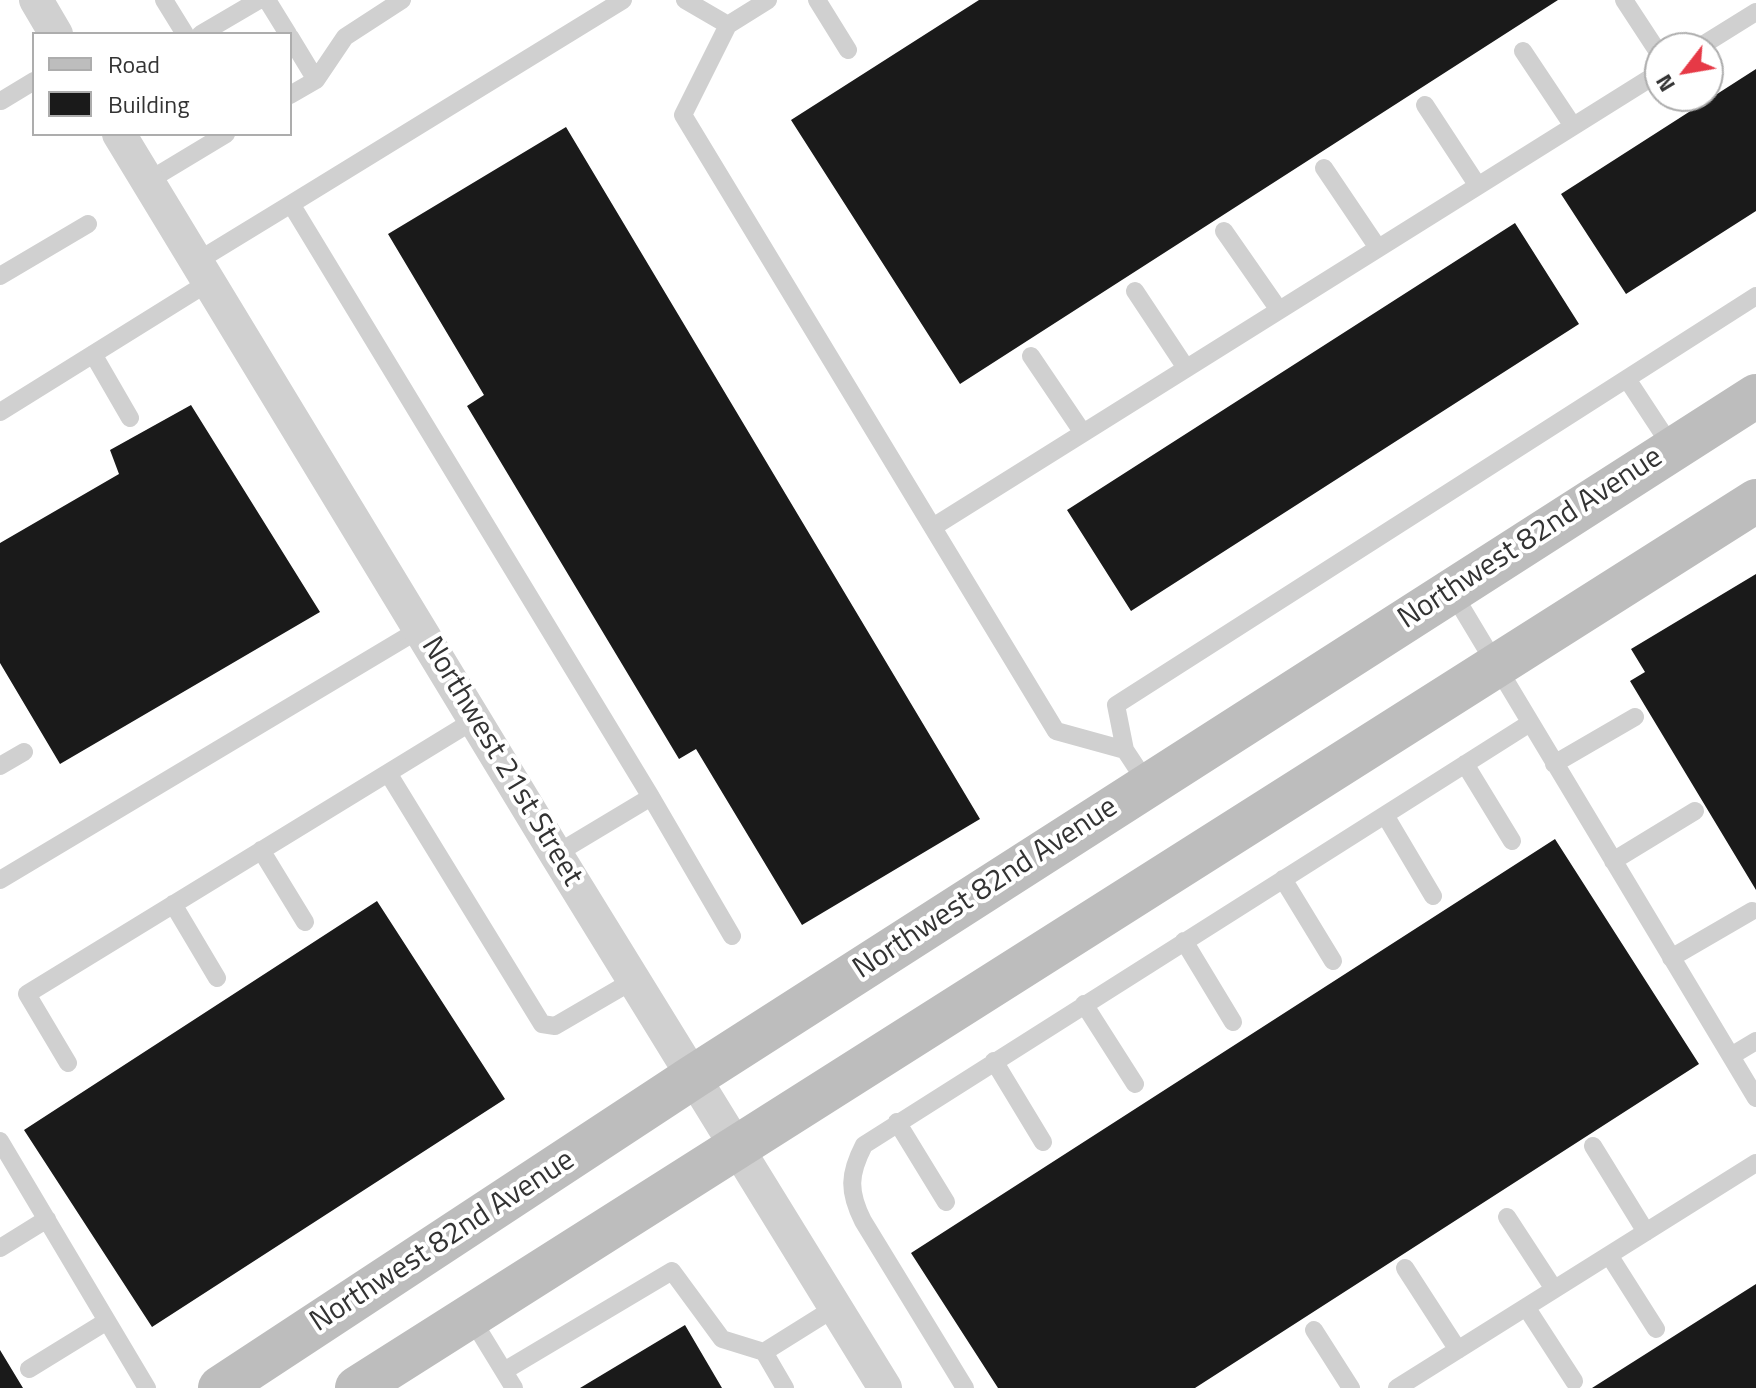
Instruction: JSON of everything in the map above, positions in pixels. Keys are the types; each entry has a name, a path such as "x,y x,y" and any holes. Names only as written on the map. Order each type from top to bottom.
{"street":[{"path":"36,0 55,32"},
{"name":"Northwest 21st Street","path":"120,136 556,854 885,1388"},
{"name":"Northwest 82nd Avenue","path":"220,1388 693,1077 1137,768 1451,590 1756,396"},
{"path":"375,1383 470,1316 1756,501"}],"lane":[{"path":"164,0 184,32"},
{"path":"204,32 259,0"},
{"path":"267,0 287,32"},
{"path":"292,94 316,80 345,37 402,0"},
{"path":"0,412 93,354 291,204 623,0"},
{"path":"685,0 728,25"},
{"path":"768,0 728,25 683,115 1056,731 1137,768"},
{"path":"817,0 848,50"},
{"path":"1624,0 1645,32"},
{"path":"1724,32 1756,12"},
{"path":"292,41 316,80"},
{"path":"1523,51 1573,126"},
{"path":"933,527 1644,82"},
{"path":"0,107 32,83"},
{"path":"1425,105 1478,186"},
{"path":"148,181 223,136"},
{"path":"1324,168 1378,248"},
{"path":"291,204 732,936"},
{"path":"0,276 88,224"},
{"path":"1224,231 1279,310"},
{"path":"1135,291 1186,368"},
{"path":"1137,768 1116,705 1756,296"},
{"path":"93,354 130,418"},
{"path":"1031,356 1083,433"},
{"path":"1627,379 1673,449"},
{"path":"1451,590 1756,1098"},
{"path":"0,880 420,629"},
{"path":"1554,764 1635,717"},
{"path":"68,1063 27,994 476,719"},
{"path":"965,1388 854,1203 851,1183 864,1145 1530,723"},
{"path":"0,766 24,752"},
{"path":"1465,764 1512,841"},
{"path":"388,773 542,1024 555,1026 634,980"},
{"path":"556,854 651,797"},
{"path":"1613,861 1695,811"},
{"path":"1385,815 1433,896"},
{"path":"261,850 305,922"},
{"path":"1283,879 1333,961"},
{"path":"173,904 217,978"},
{"path":"1671,958 1752,911"},
{"path":"1184,941 1233,1022"},
{"path":"1084,1004 1135,1084"},
{"path":"1731,1056 1756,1041"},
{"path":"994,1061 1043,1142"},
{"path":"897,1122 946,1202"},
{"path":"0,1141 147,1388"},
{"path":"1593,1146 1646,1232"},
{"path":"1397,1388 1427,1380 1458,1350 1756,1163"},
{"path":"1507,1217 1554,1289"},
{"path":"0,1248 47,1219"},
{"path":"1609,1255 1656,1329"},
{"path":"1405,1268 1458,1350"},
{"path":"504,1371 672,1271 722,1339 764,1352 785,1388"},
{"path":"764,1352 836,1307"},
{"path":"1526,1307 1574,1381"},
{"path":"470,1316 514,1388"},
{"path":"29,1369 107,1321"},
{"path":"1314,1330 1351,1388"}],"building":[{"path":"979,0 1558,0 960,384 791,120"},
{"path":"1756,69 1756,211 1626,294 1561,194 1689,112 1724,112 1724,90"},
{"path":"566,127 980,819 802,925 696,749 679,759 467,406 484,395 388,234"},
{"path":"1515,223 1579,324 1131,611 1067,510"},
{"path":"191,405 320,612 60,764 0,663 0,543 119,474 110,450"},
{"path":"1756,574 1756,890 1630,681 1645,672 1631,649"},
{"path":"1555,839 1699,1064 1195,1388 998,1388 911,1253"},
{"path":"377,901 505,1099 152,1327 24,1130"},
{"path":"1756,1284 1756,1388 1592,1388"},
{"path":"685,1325 722,1388 580,1388"},
{"path":"0,1350 23,1388 0,1388"}]}
